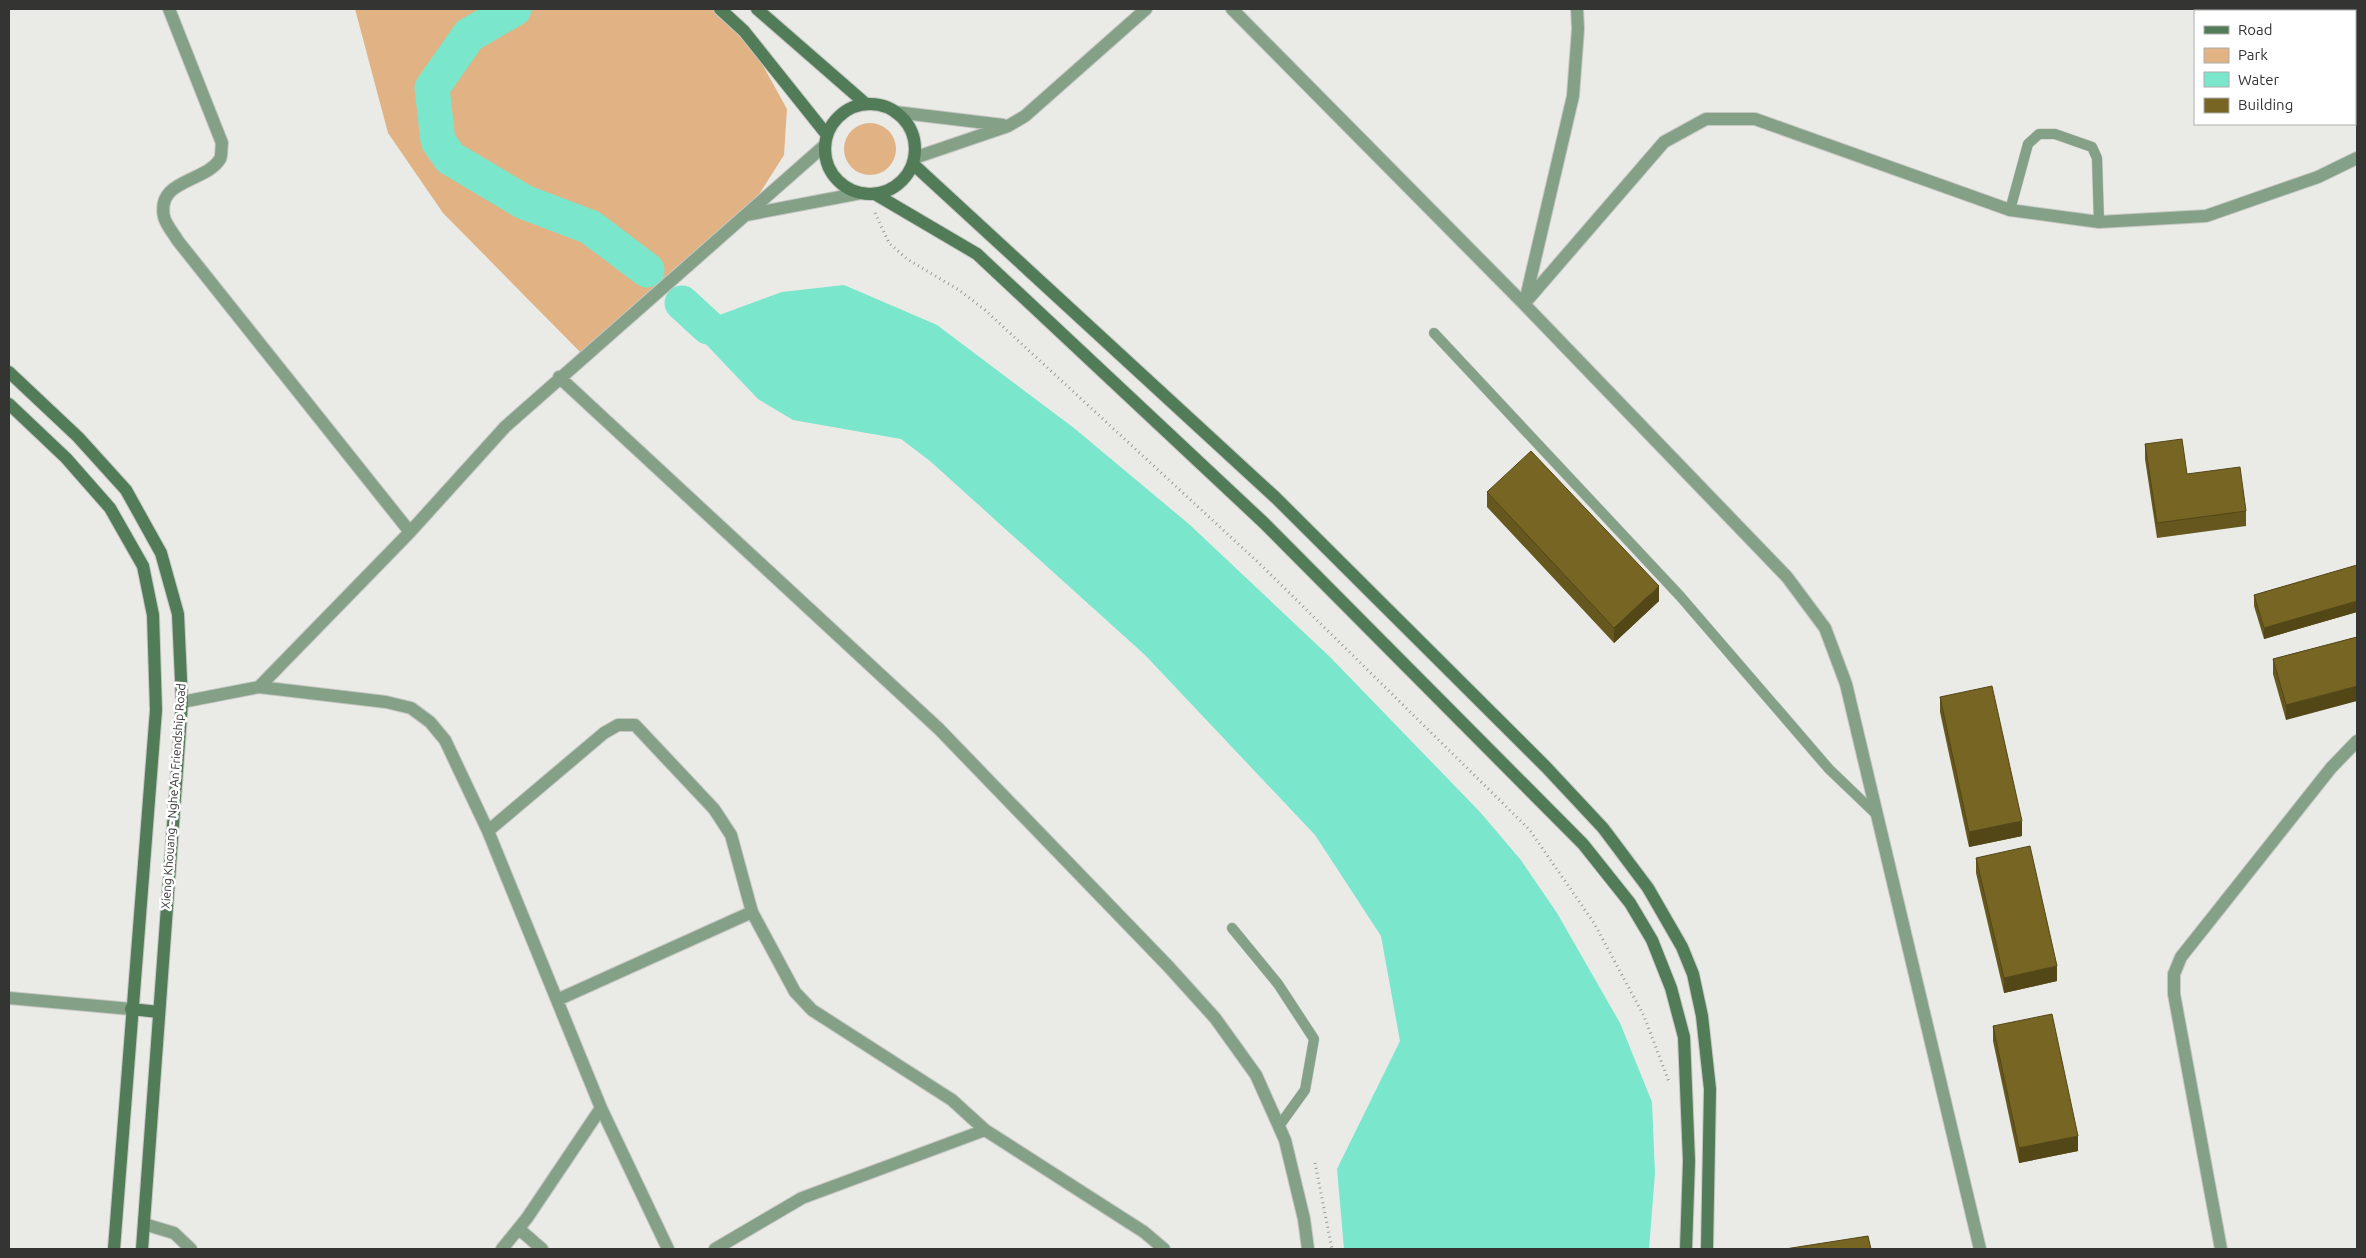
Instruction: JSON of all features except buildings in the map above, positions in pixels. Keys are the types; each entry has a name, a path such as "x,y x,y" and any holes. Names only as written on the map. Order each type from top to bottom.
{"street":[{"path":"169,9 222,143 221,157 214,165 170,190 163,202 164,218 184,248 410,532"},
{"path":"720,9 744,31 826,140 826,158 834,176 849,189 869,194 977,254 1263,522 1583,844 1630,904 1652,940 1671,988 1684,1036 1689,1161 1686,1249"},
{"path":"757,9 866,104"},
{"path":"914,161 1008,126 1025,116 1146,9"},
{"path":"1232,9 1524,304 1787,577 1825,628 1846,684 1980,1249"},
{"path":"1524,304 1573,96 1578,29 1577,9"},
{"path":"259,688 410,532 505,427 746,214 826,140 834,122 845,111 866,104 886,107 896,112 912,132 915,145 914,161 907,175 888,191 746,214"},
{"path":"896,112 1008,126"},
{"path":"1524,304 1664,142 1706,119 1755,119 2010,210 2099,222 2206,216 2318,177 2357,158"},
{"path":"914,161 1283,505 1546,767 1603,828 1648,888 1682,947 1693,974 1702,1016 1710,1089 1708,1249"},
{"name":"Xieng Khouang - Nghe An Friendship Road","path":"9,372 78,437 126,490 161,552 178,614 182,702 142,1249"},
{"path":"560,377 939,729 1161,959 1214,1018 1256,1074 1285,1140 1304,1219 1308,1249"},
{"name":"Xieng Khouang - Nghe An Friendship Road","path":"9,404 66,458 110,508 143,566 153,615 156,710 131,1009 114,1249"},
{"path":"182,702 259,688 386,702 411,708 430,722 445,740 488,831 601,1108 668,1249"},
{"path":"488,831 604,733 618,725 635,725 714,809 731,835 752,912 795,992 812,1010 952,1100 985,1130 1144,1232 1164,1249"},
{"path":"2220,1249 2174,994 2174,974 2181,957 2331,768 2357,742"},
{"path":"558,1000 752,912"},
{"path":"9,998 159,1012"},
{"path":"502,1249 519,1229 601,1108"},
{"path":"715,1249 802,1198 985,1130"},
{"path":"144,1224 174,1233 191,1249"},
{"path":"519,1229 542,1249"}],"lane":[{"path":"2010,210 2028,144 2039,134 2055,134 2092,147 2097,158 2099,222"},
{"path":"1434,333 1680,596 1829,769 1877,815"},
{"path":"1232,928 1278,984 1314,1039 1305,1090 1279,1126"}],"path":[{"path":"869,194 879,224 889,243 907,258 959,290 999,324 1261,565 1529,829 1594,923 1644,1016 1669,1083"},
{"path":"1315,1163 1332,1249"}],"green space":[{"path":"355,9 720,9 744,31 787,109 784,155 746,215 584,356 443,213 388,133"},
{"path":"865,123 875,123 889,130 896,144 896,154 889,168 875,175 865,175 855,171 848,164 844,154 844,144 848,134 855,127"}],"water":[{"path":"844,285 937,325 1074,428 1190,525 1330,657 1480,812 1520,859 1557,913 1620,1023 1652,1102 1655,1173 1649,1249 1344,1249 1337,1169 1400,1041 1381,936 1315,835 1145,655 930,461 901,439 793,420 758,399 701,339 714,317 782,292"}],"waterway":[{"path":"514,9 469,35 432,88 438,141 450,158 524,202 590,227 647,270"},
{"path":"682,303 708,327"}]}
